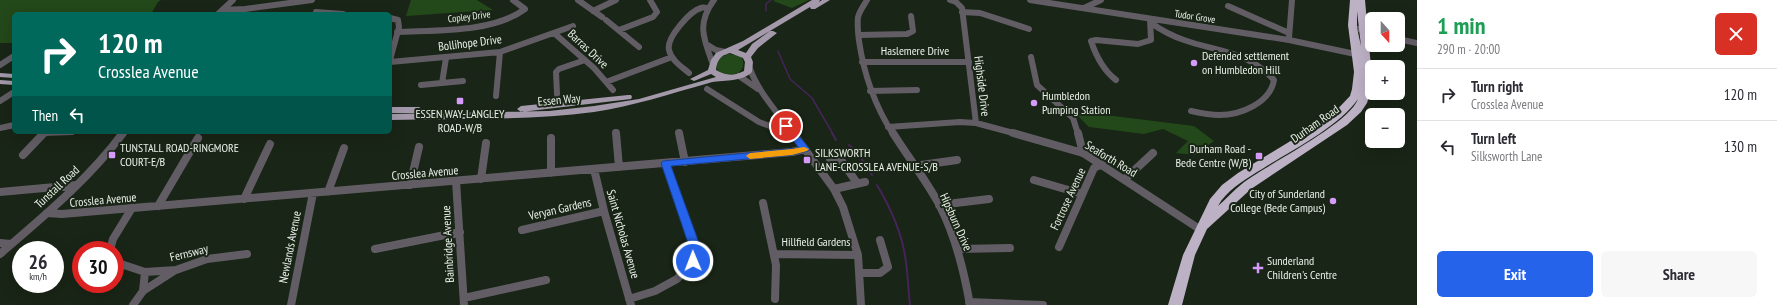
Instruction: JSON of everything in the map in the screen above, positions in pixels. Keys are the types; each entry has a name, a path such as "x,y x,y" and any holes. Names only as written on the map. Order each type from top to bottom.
{"highway":[{"name":"Durham Road","path":"1175,305 1189,255 1201,230 1247,186 1329,133 1354,113 1363,100 1367,84 1361,55 1354,0"},
{"name":"Durham Road","path":"1358,29 1361,0"}],"main road":[{"path":"727,52 737,52 747,57 749,62 748,72 739,76 727,78 712,66 718,55 752,40 817,0"},
{"path":"747,57 755,46 827,0"},
{"name":"Essen Way","path":"392,110 519,109 583,103 660,90 701,77 712,66"},
{"path":"0,75 12,76"},
{"name":"Essen Way","path":"392,117 541,114 594,109 640,101 710,80 727,78"},
{"path":"0,82 12,83"}],"street":[{"path":"220,12 233,0"},
{"path":"220,12 312,0"},
{"name":"Copley Drive","path":"397,32 480,26 503,20 521,13 524,9 513,0"},
{"path":"578,0 619,30 639,47"},
{"path":"593,11 616,0"},
{"path":"619,30 654,17 658,12 650,0"},
{"path":"712,66 701,23 707,8 714,0"},
{"name":"Hipsburn Drive","path":"867,0 860,11 858,19 862,62 870,92 888,127 939,205 958,249 970,303"},
{"path":"950,0 960,4 962,12 980,13 1029,29"},
{"name":"Tudor Grove","path":"1030,0 1084,8 1150,21 1289,40 1361,55"},
{"path":"1084,8 1101,0"},
{"path":"1289,40 1292,0"},
{"path":"1228,6 1289,33"},
{"path":"254,12 258,8"},
{"path":"689,73 672,57 669,52 669,40 684,21 700,8 707,8"},
{"name":"Highside Drive","path":"888,127 960,122 976,123 962,12"},
{"path":"859,35 907,34 913,31 911,16"},
{"path":"392,18 397,19 399,23 392,45"},
{"path":"1116,80 1110,77 1095,54 1091,41 1096,40 1138,44 1151,40 1150,21"},
{"path":"1150,21 1179,39 1220,49 1250,60 1262,66 1274,80 1272,90 1265,98 1242,111 1228,114 1191,111"},
{"name":"Bollihope Drive","path":"392,61 446,58 500,52 573,26"},
{"path":"1358,29 1365,30"},
{"name":"Barras Drive","path":"554,33 584,60 613,90"},
{"path":"1405,40 1417,43"},
{"path":"706,44 716,50 727,52"},
{"path":"496,96 500,52"},
{"path":"0,65 12,57"},
{"name":"Barras Drive","path":"606,82 672,57"},
{"path":"1031,57 1037,85 1073,118 1083,153"},
{"path":"442,83 446,58"},
{"path":"557,94 556,72 559,69 584,60"},
{"name":"Haslemere Drive","path":"862,62 968,62"},
{"path":"749,66 752,76 762,92 834,188 843,207 858,255 861,305"},
{"path":"739,76 762,92"},
{"path":"421,85 463,81"},
{"path":"707,89 759,122 775,128 786,126"},
{"path":"870,92 917,90"},
{"path":"0,101 12,93"},
{"name":"Seaforth Road","path":"976,123 1083,153 1201,230"},
{"path":"0,128 12,125"},
{"path":"616,132 619,167"},
{"path":"679,133 685,162"},
{"path":"23,155 43,134"},
{"name":"Tunstall Road","path":"0,254 77,185 115,145 123,134"},
{"path":"158,206 198,138"},
{"path":"551,138 551,173"},
{"path":"481,179 486,143"},
{"path":"244,199 270,144"},
{"path":"410,185 419,147"},
{"path":"328,192 344,148"},
{"name":"Crosslea Avenue","path":"47,213 62,214 685,162 792,152 805,149"},
{"path":"1125,179 1153,153"},
{"path":"830,160 839,158 861,183 834,188"},
{"path":"914,166 957,160"},
{"path":"630,302 677,279 693,261 694,243 666,163"},
{"name":"Fortrose Avenue","path":"1059,247 1094,168 1102,164"},
{"name":"Saint Nicholas Avenue","path":"594,169 604,211 630,302"},
{"path":"1034,180 1082,194"},
{"name":"Bainbridge Avenue","path":"456,181 464,302"},
{"path":"0,192 77,185"},
{"name":"Newlands Avenue","path":"291,305 313,193"},
{"path":"939,205 989,199"},
{"name":"Hillfield Gardens","path":"763,203 776,265 776,299"},
{"path":"112,241 132,208"},
{"name":"Veryan Gardens","path":"522,230 604,211"},
{"path":"375,249 460,232"},
{"path":"860,273 880,273 888,267 880,240"},
{"path":"0,244 11,244"},
{"path":"958,249 1010,248"},
{"name":"Fernsway","path":"124,265 145,272 176,270 207,259 247,254"},
{"name":"Hillfield Gardens","path":"774,254 858,255"},
{"path":"133,305 143,291 176,270"},
{"path":"143,291 145,272"},
{"path":"464,302 546,280"},
{"path":"970,303 1043,305"}],"green space":[{"path":"0,0 161,0 158,2 152,12 12,12 12,43 0,43"},
{"path":"411,0 477,0 493,10 406,16"},
{"path":"809,0 792,8 773,1"},
{"path":"729,54 741,56 743,63 742,69 738,73 726,75 718,70 717,64 720,58"},
{"path":"1073,111 1194,126 1214,141 1195,155 1176,153 1188,141 1163,129 1144,134 1089,127"}],"waterway":[{"path":"766,11 766,4 771,0"},
{"path":"778,51 790,79 812,98 833,134"},
{"path":"832,133 836,140"},
{"path":"849,145 858,153 872,175"},
{"path":"877,185 891,210 901,237 906,262 910,305"}],"slow traffic":[{"path":"750,156 792,152 804,149"}],"place":[{"name":"Defended settlement on Humbledon Hill","path":"1194,63"},
{"name":"ESSEN WAY-LANGLEY ROAD-W/B","path":"460,101"},
{"name":"Humbledon Pumping Station","path":"1034,103"},
{"name":"TUNSTALL ROAD-RINGMORE COURT-E/B","path":"112,155"},
{"name":"Durham Road - Bede Centre (W/B)","path":"1259,156"},
{"name":"SILKSWORTH LANE-CROSSLEA AVENUE-S/B","path":"807,160"},
{"name":"City of Sunderland College (Bede Campus)","path":"1333,201"},
{"name":"Sunderland Children's Centre","path":"1258,268"}],"route":[{"path":"693,261 694,243 666,163 792,152 805,149 786,126"}]}
